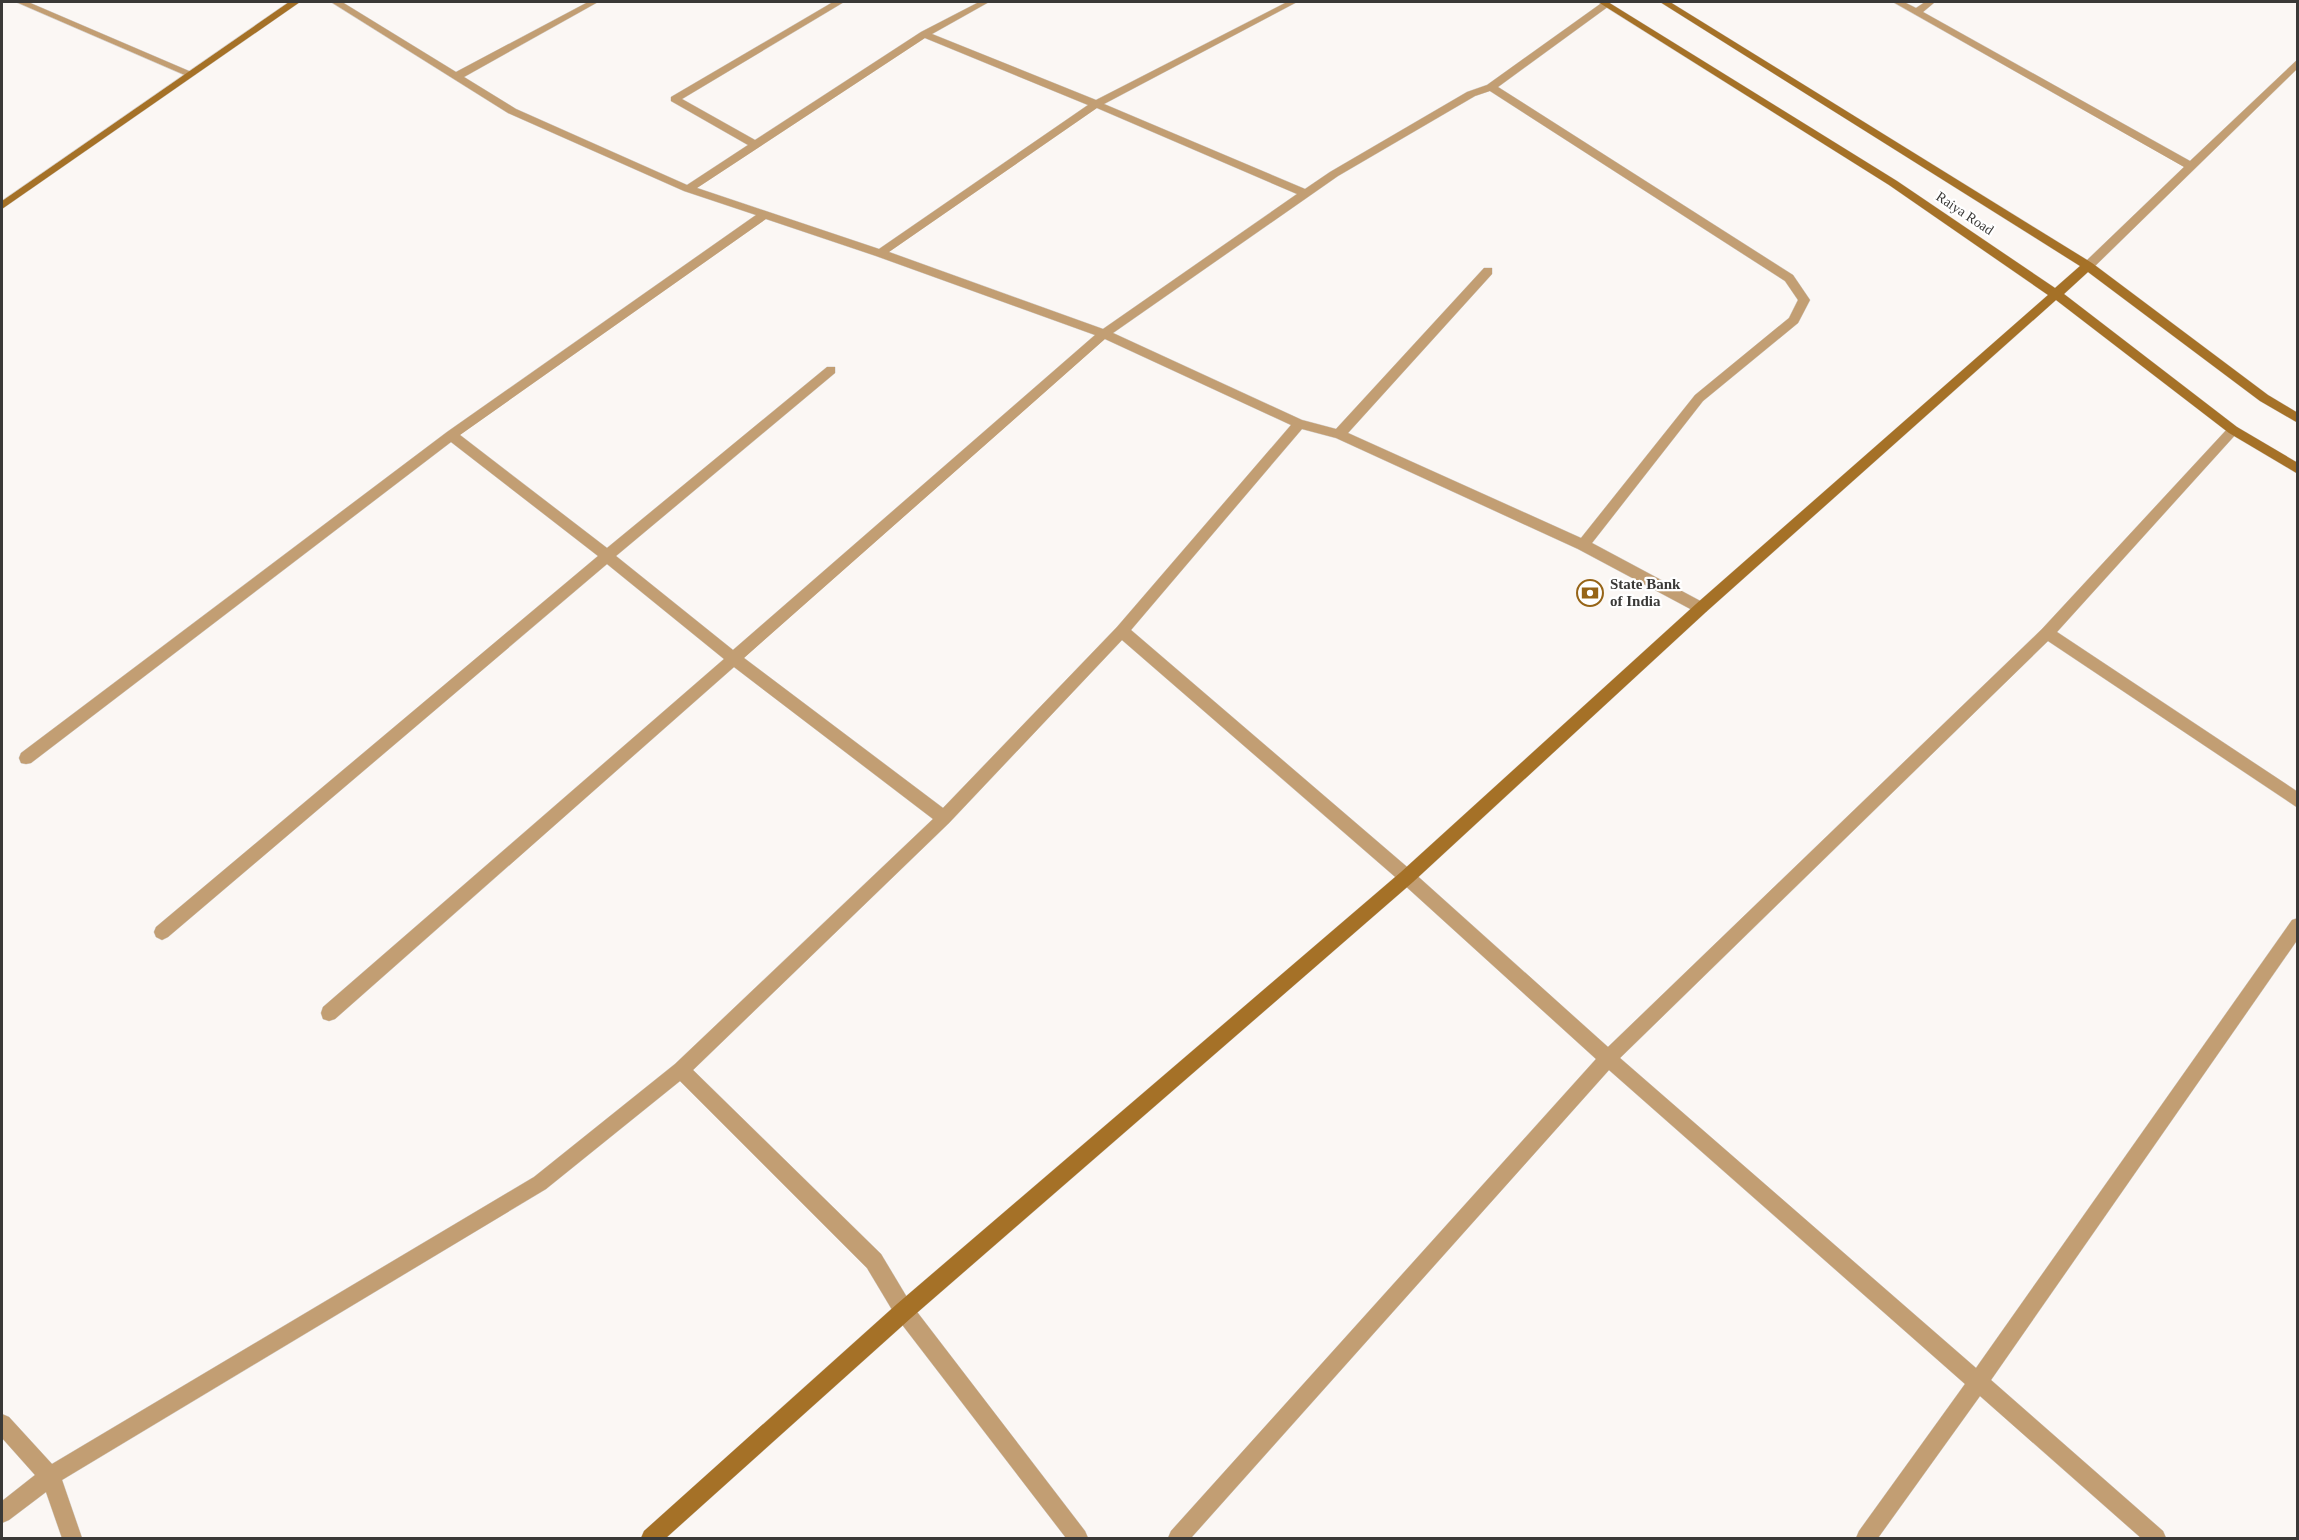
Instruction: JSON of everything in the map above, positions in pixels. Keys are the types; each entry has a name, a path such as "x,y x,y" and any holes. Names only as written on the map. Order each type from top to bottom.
{"street":[{"path":"21,2 191,74"},
{"path":"2,206 295,2"},
{"path":"336,2 513,111 688,189 880,253 1104,334 1299,424 1339,434 1583,545 1701,608"},
{"path":"457,76 594,2"},
{"path":"755,144 675,99 839,2"},
{"path":"688,189 924,34 985,2"},
{"path":"880,253 1096,104 1293,2"},
{"name":"Raiya Road","path":"1664,2 2088,266 2264,398 2298,419"},
{"path":"1898,2 2190,166"},
{"path":"1917,12 1931,2"},
{"path":"329,1013 1104,334 1334,174 1471,94 1491,87 1604,3"},
{"name":"Raiya Road","path":"1604,3 1893,183 2057,295 2233,430 2298,469"},
{"path":"924,34 1096,104 1306,194"},
{"path":"651,1539 904,1311 1407,877 1701,608 2057,295 2298,62"},
{"path":"1491,87 1790,278 1804,300 1794,320 1699,398 1583,545"},
{"path":"27,758 451,435 765,214"},
{"path":"1339,434 1488,272"},
{"path":"162,932 831,370"},
{"path":"2,1513 50,1476 540,1183 681,1070 944,818 1122,631 1299,424"},
{"path":"1178,1539 1608,1058 2047,633 2233,430"},
{"path":"451,435 607,556 734,659 944,818"},
{"path":"1122,631 1407,877 1608,1058 2156,1539"},
{"path":"2047,633 2298,801"},
{"path":"1866,1539 2298,925"},
{"path":"681,1070 874,1260 904,1311 1078,1539"},
{"path":"2,1424 50,1476 72,1539"}],"place":[{"name":"State Bank of India","path":"1590,593"}]}
